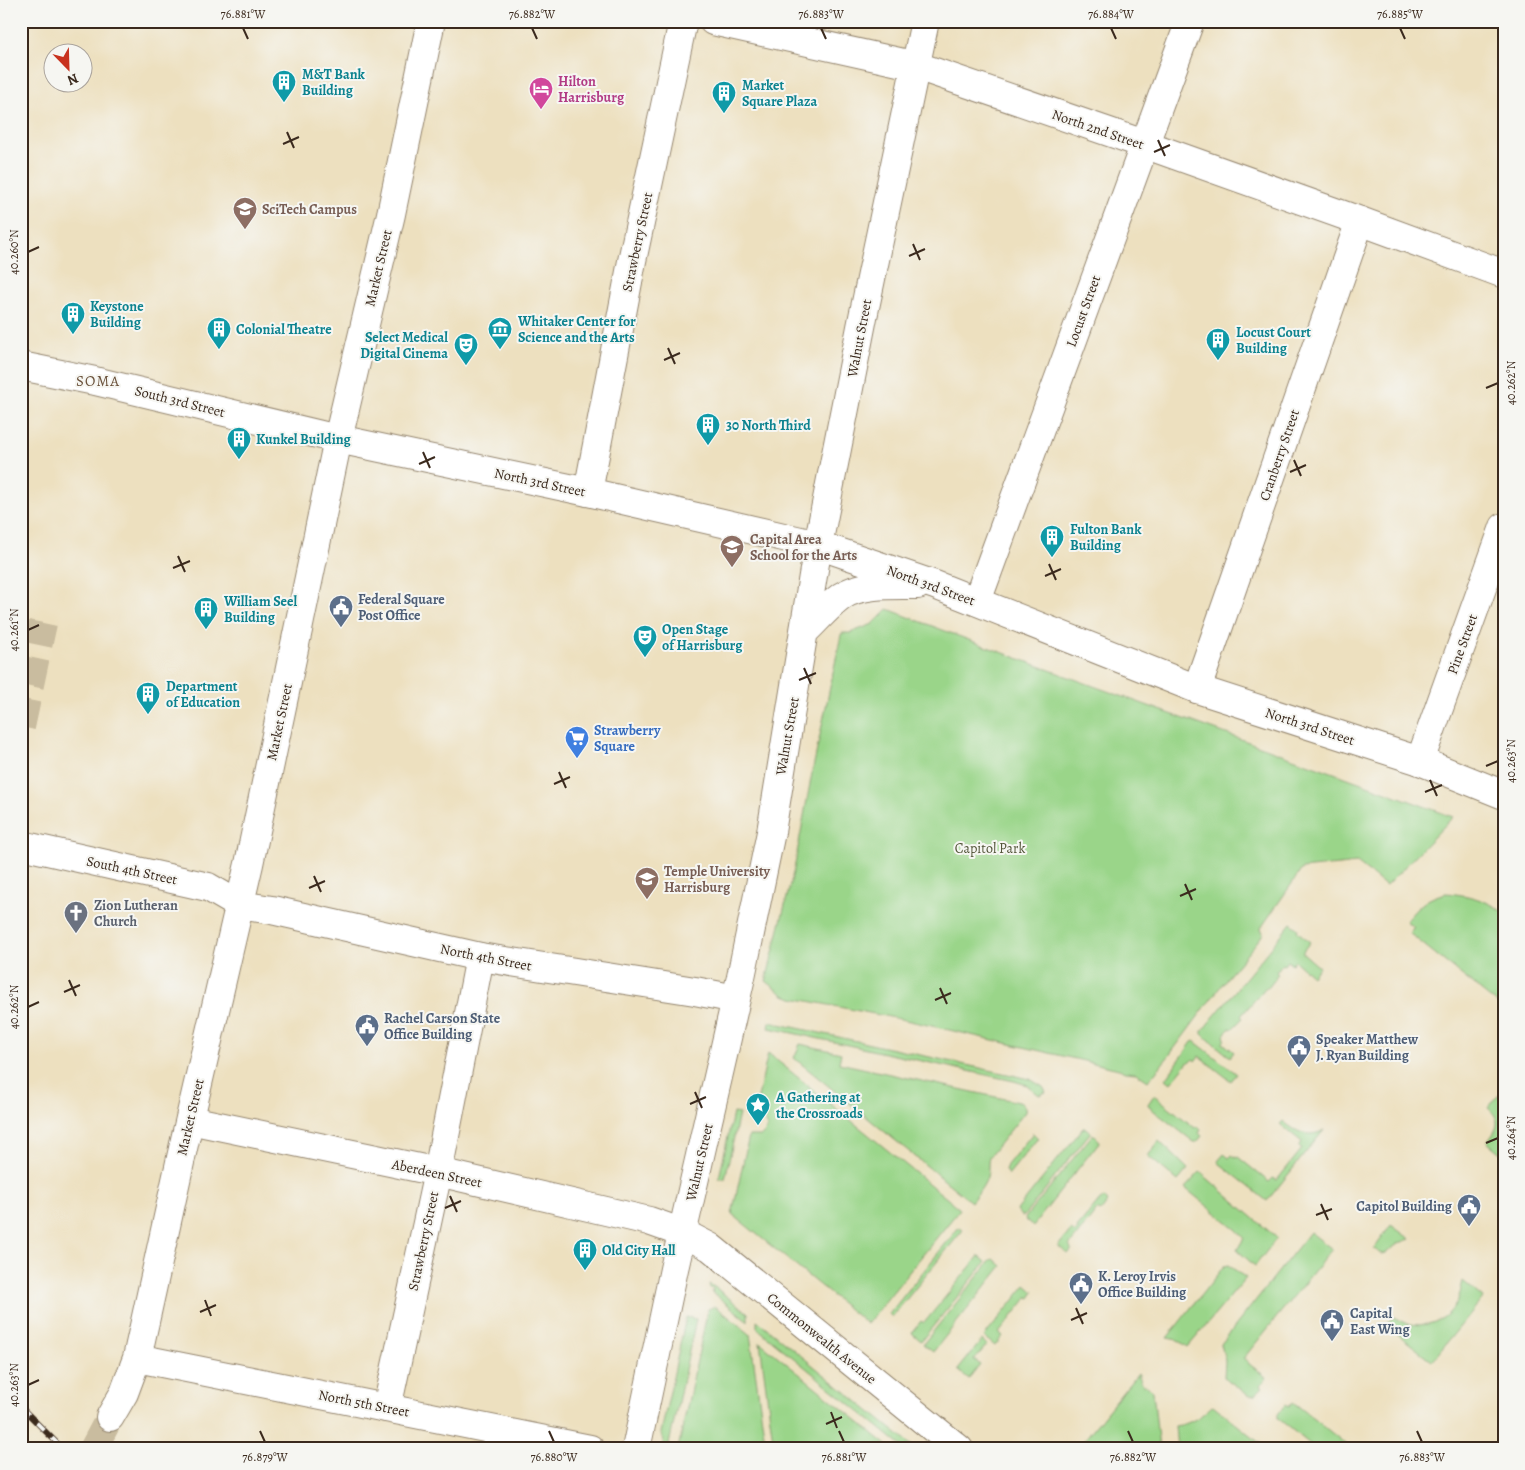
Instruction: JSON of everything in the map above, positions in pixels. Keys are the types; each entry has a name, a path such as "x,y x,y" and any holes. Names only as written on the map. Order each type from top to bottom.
{"main road":[{"name":"Market Street","path":"110,1417 124,1393 137,1358 239,905 338,439 391,214 430,21"},
{"name":"Strawberry Street","path":"588,492 632,261 684,21"},
{"name":"North 2nd Street","path":"713,21 916,66 1144,144 1504,274"},
{"name":"Walnut Street","path":"636,1449 771,832 818,545 863,317 926,21"},
{"name":"Locust Street","path":"976,602 1190,21"},
{"name":"Cranberry Street","path":"1197,689 1360,221"},
{"name":"South 3rd Street","path":"21,366 95,381 338,439"},
{"name":"North 3rd Street","path":"338,439 588,492 818,545 935,585 1197,689 1420,761 1504,795"},
{"name":"Pine Street","path":"1420,761 1504,527"},
{"path":"805,631 841,597 851,591 872,587 935,585"},
{"name":"South 4th Street","path":"21,846 208,887 239,905"},
{"name":"North 4th Street","path":"239,905 272,910 480,957 736,998"},
{"name":"Strawberry Street","path":"387,1408 438,1172 480,957"},
{"name":"Aberdeen Street","path":"190,1120 438,1172 649,1221 682,1233"},
{"name":"Commonwealth Avenue","path":"682,1233 710,1247 959,1449"},
{"name":"North 5th Street","path":"137,1358 590,1449"}],"green space":[{"name":"Capitol Park","path":"888,609 1453,817 1386,886 1357,863 1302,869 1261,928 1263,933 1261,937 1226,979 1148,1081 1136,1073 910,1021 784,995 766,981 794,869 841,635 842,633 850,633 873,624"},
{"path":"1446,893 1476,898 1504,912 1504,1009 1409,933 1414,927 1406,921 1415,911 1428,900"},
{"path":"1291,923 1310,942 1303,953 1319,967 1312,976 1295,961 1292,964 1288,961 1284,965 1282,964 1276,972 1278,974 1276,978 1268,988 1266,987 1241,1016 1243,1018 1232,1029 1230,1028 1224,1036 1223,1043 1234,1052 1230,1057 1202,1034 1202,1031"},
{"path":"770,1022 1030,1079 1043,1087 1046,1092 1039,1095 1027,1085 1014,1081 769,1028"},
{"path":"1194,1041 1237,1074 1231,1081 1199,1056 1195,1061 1193,1059 1188,1062 1171,1083 1166,1079"},
{"path":"800,1044 841,1053 839,1063 1019,1102 1024,1106 1025,1112 989,1157 986,1181 971,1202 794,1058"},
{"path":"768,1053 960,1209 867,1324 732,1214 749,1136 761,1136 767,1128 764,1119 754,1115"},
{"path":"1501,1092 1504,1095 1504,1156 1487,1142 1497,1125 1495,1117 1488,1108"},
{"path":"1154,1095 1195,1128 1197,1126 1201,1130 1199,1133 1202,1136 1197,1142 1194,1142 1149,1107 1148,1104"},
{"path":"733,1113 739,1114 725,1179 719,1178"},
{"path":"1283,1121 1302,1133 1313,1134 1324,1130 1267,1201 1218,1161 1224,1154 1229,1158 1232,1155 1236,1158 1238,1157 1269,1182 1273,1178 1277,1180 1302,1149 1299,1147 1302,1142 1280,1124"},
{"path":"1083,1128 1087,1128 1090,1133 1024,1216 1021,1216 1017,1211 1018,1209"},
{"path":"1033,1133 1038,1138 1008,1175 1005,1170 1007,1165"},
{"path":"1093,1134 1100,1141 1033,1226 1025,1218"},
{"path":"1159,1141 1188,1169 1178,1181 1148,1156"},
{"path":"1200,1172 1277,1238 1255,1266 1237,1250 1244,1238 1237,1230 1185,1188"},
{"path":"1104,1198 1108,1202 1100,1212 1097,1210 1069,1246 1072,1249 1068,1254 1058,1246 1071,1230 1075,1233 1078,1230 1077,1228 1100,1200"},
{"path":"1391,1225 1410,1239 1399,1243 1382,1254 1374,1249"},
{"path":"959,1227 963,1230 892,1317 889,1314"},
{"path":"1310,1232 1332,1249 1243,1359 1267,1378 1261,1385 1263,1387 1255,1395 1249,1396 1224,1377 1225,1361 1221,1344"},
{"path":"979,1256 986,1262 921,1341 912,1333 921,1321 924,1323"},
{"path":"994,1259 1002,1266 933,1352 923,1344 991,1260"},
{"path":"1228,1265 1246,1278 1188,1347 1178,1340 1167,1338 1224,1266"},
{"path":"1463,1281 1483,1298 1432,1361 1386,1325 1394,1317 1410,1324 1419,1325 1428,1324 1444,1317 1456,1304"},
{"path":"709,1284 748,1313 748,1321 712,1292 713,1289 710,1288"},
{"path":"1026,1285 1034,1292 999,1333 1003,1336 995,1346 984,1337"},
{"path":"715,1306 750,1334 766,1449 678,1449 708,1309"},
{"path":"686,1317 696,1319 668,1449 665,1449 661,1433"},
{"path":"757,1320 916,1449 905,1449 757,1328"},
{"path":"982,1340 987,1345 974,1360 980,1365 969,1379 958,1370"},
{"path":"760,1342 892,1449 774,1449"},
{"path":"1138,1373 1142,1383 1153,1391 1159,1449 1077,1449"},
{"path":"1293,1402 1352,1449 1316,1449 1278,1418 1278,1414 1286,1405 1289,1407"},
{"path":"1213,1405 1267,1449 1177,1449 1175,1426 1196,1419"}],"tunnel":[{"path":"21,727 43,623"},
{"path":"93,1449 110,1417"}],"railway":[{"path":"21,1407 63,1449"}],"place":[{"name":"M&T Bank Building","path":"284,103"},
{"name":"Hilton Harrisburg","path":"541,110"},
{"name":"Market Square Plaza","path":"724,114"},
{"name":"SciTech Campus","path":"245,230"},
{"name":"Keystone Building","path":"73,335"},
{"name":"Colonial Theatre","path":"219,350"},
{"name":"Whitaker Center for Science and the Arts","path":"500,350"},
{"name":"Locust Court Building","path":"1218,361"},
{"name":"Select Medical Digital Cinema","path":"466,366"},
{"name":"30 North Third","path":"708,446"},
{"name":"Kunkel Building","path":"239,460"},
{"name":"Fulton Bank Building","path":"1052,558"},
{"name":"Capital Area School for the Arts","path":"732,568"},
{"name":"Federal Square Post Office","path":"341,628"},
{"name":"William Seel Building","path":"206,630"},
{"name":"Open Stage of Harrisburg","path":"645,658"},
{"name":"Department of Education","path":"148,715"},
{"name":"Strawberry Square","path":"577,759"},
{"name":"Temple University Harrisburg","path":"647,900"},
{"name":"Zion Lutheran Church","path":"76,934"},
{"name":"Rachel Carson State Office Building","path":"367,1047"},
{"name":"Speaker Matthew J. Ryan Building","path":"1299,1068"},
{"name":"A Gathering at the Crossroads","path":"758,1126"},
{"name":"Capitol Building","path":"1469,1227"},
{"name":"Old City Hall","path":"585,1271"},
{"name":"K. Leroy Irvis Office Building","path":"1081,1305"},
{"name":"Capital East Wing","path":"1332,1342"}],"district":[{"name":"SOMA","path":"98,381"}]}
